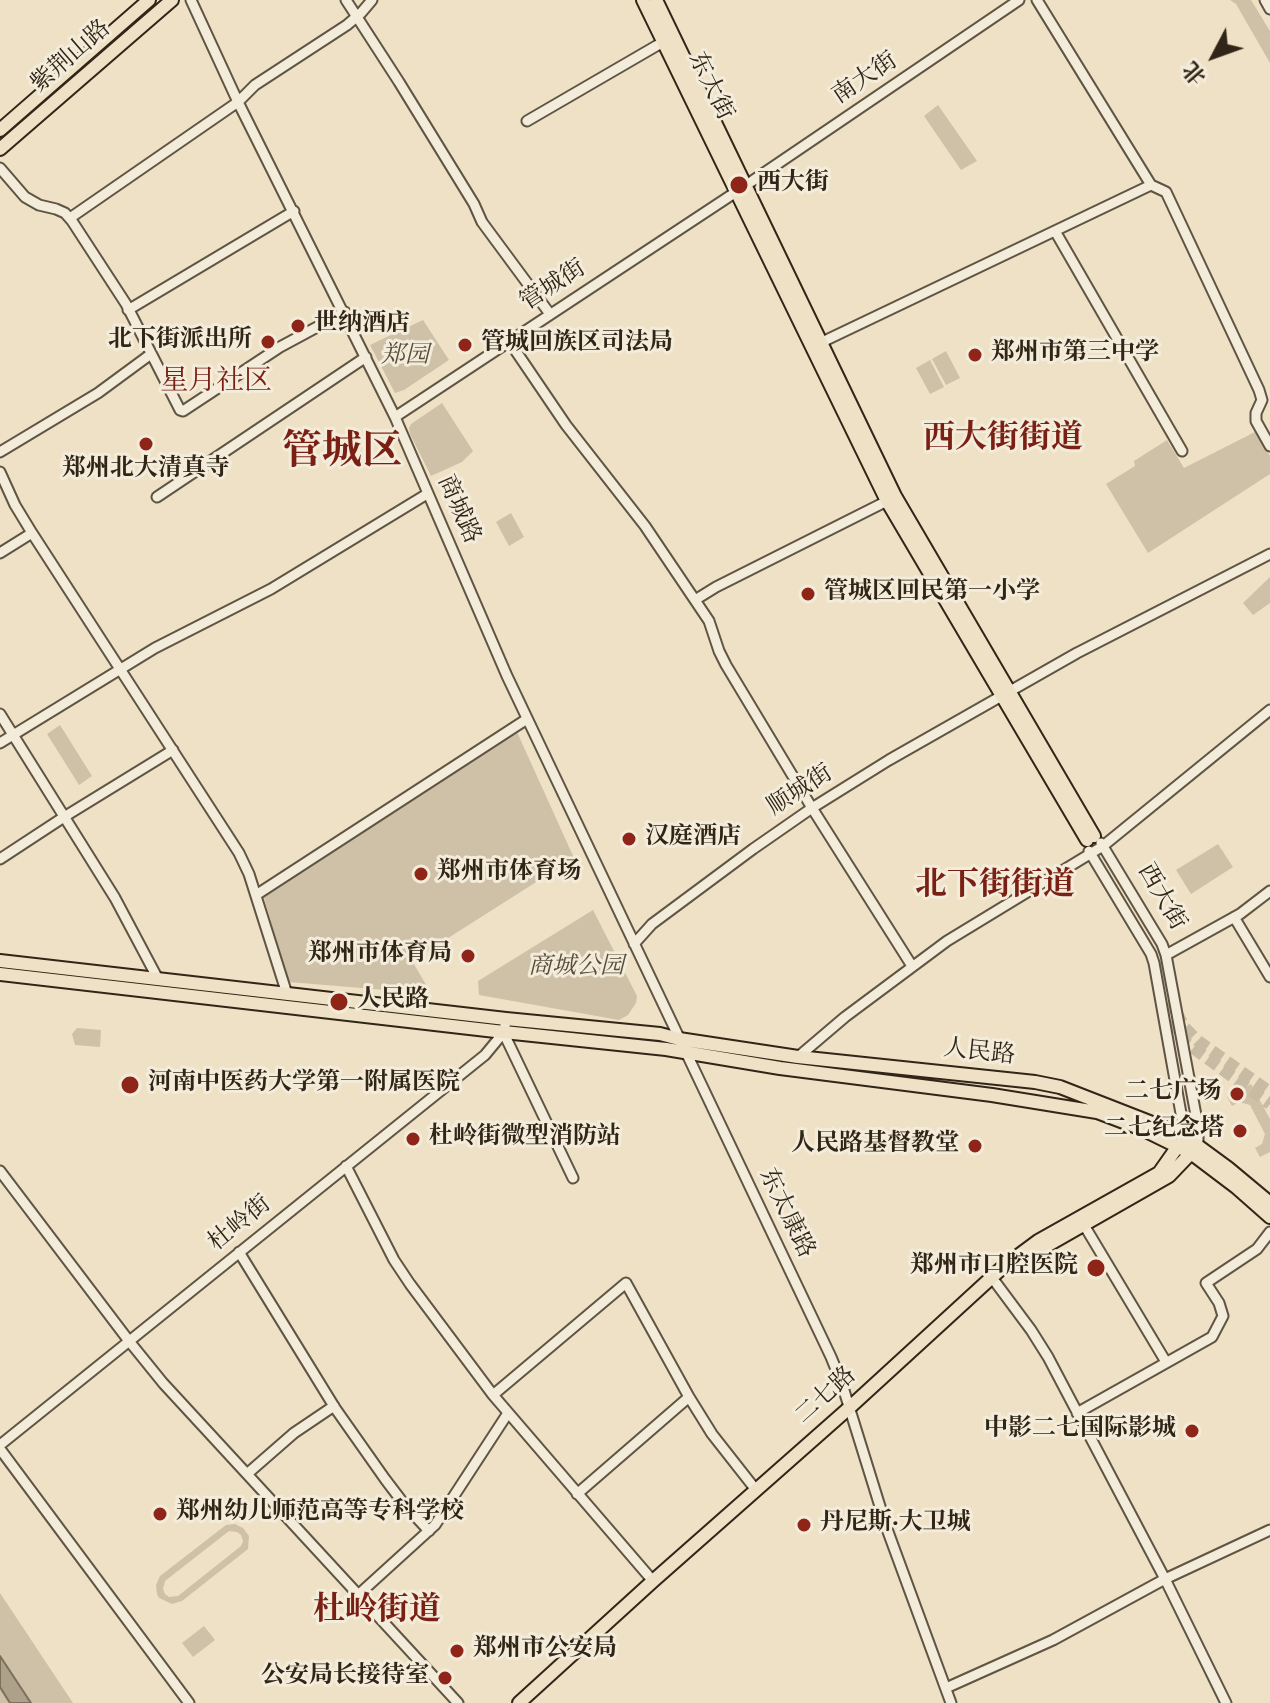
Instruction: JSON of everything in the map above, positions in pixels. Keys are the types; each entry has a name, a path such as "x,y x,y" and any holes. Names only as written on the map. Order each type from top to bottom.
{"main road":[{"name":"紫荆山路","path":"0,130 149,0"},
{"name":"紫荆山路","path":"0,149 172,0"},
{"name":"东大街","path":"643,0 740,189"},
{"name":"东大街","path":"656,0 740,189"},
{"name":"西大街","path":"740,189 895,496 1004,693"},
{"name":"西大街","path":"740,189 887,501 1094,845"},
{"name":"人民路","path":"0,961 287,994 794,1070 992,1095 1097,1112 1180,1140"},
{"name":"人民路","path":"0,974 505,1026 660,1034 798,1057 1048,1084 1180,1140"},
{"path":"1180,1140 1268,1200"},
{"name":"二七路","path":"529,1703 1017,1255 1159,1173 1180,1140"},
{"path":"1194,1149 1270,1217"},
{"name":"二七路","path":"519,1703 756,1490 996,1283 1041,1249 1169,1176 1194,1149"}],"street":[{"name":"商城路","path":"191,0 238,102 395,417 527,719 679,1039"},
{"path":"346,0 474,204 482,222 550,314"},
{"path":"70,218 238,102 255,85 347,25 372,0"},
{"name":"南大街","path":"740,189 1019,0"},
{"path":"1037,0 1151,185 1166,192 1259,390 1262,400 1256,421 1270,446"},
{"path":"1265,0 1270,9"},
{"path":"527,121 663,42"},
{"path":"0,168 25,197 65,213 70,218 128,310 178,408 183,411 280,347 345,312"},
{"path":"820,343 1151,185"},
{"name":"管城街","path":"395,417 740,189"},
{"path":"128,310 294,211"},
{"path":"1055,231 1182,451"},
{"path":"509,341 566,425 636,514 709,621 726,665 912,966"},
{"path":"0,452 98,393 151,354"},
{"path":"157,497 366,357"},
{"path":"0,472 32,533 227,832 249,874 287,994"},
{"path":"0,743 155,648 271,589 427,494"},
{"path":"695,600 887,501"},
{"path":"0,553 32,533"},
{"name":"顺城街","path":"634,944 652,924 753,849 889,760 1077,653 1270,554"},
{"path":"798,1057 912,966 1094,845 1270,710"},
{"path":"0,714 115,898 158,979"},
{"path":"256,895 527,719"},
{"path":"0,859 173,750"},
{"name":"西大街","path":"1094,845 1162,944 1166,955 1198,1126 1194,1149"},
{"name":"西大街","path":"1094,845 1154,963 1182,1119 1180,1140"},
{"path":"1166,955 1234,917 1270,891"},
{"path":"1234,917 1270,977"},
{"path":"505,1026 573,1178"},
{"name":"杜岭街","path":"0,1447 485,1055 505,1026"},
{"name":"东太康路","path":"679,1039 831,1357 887,1529 951,1703"},
{"path":"346,1166 394,1260 410,1284 493,1395 653,1581"},
{"path":"0,1171 163,1383 458,1703"},
{"path":"1084,1225 1166,1362"},
{"path":"1077,1413 1212,1337 1223,1316 1206,1283 1257,1249 1270,1232"},
{"path":"239,1252 334,1406 385,1479 429,1531"},
{"path":"493,1395 626,1283 712,1434 756,1490"},
{"path":"996,1283 1038,1340 1165,1579 1223,1702"},
{"path":"577,1494 689,1397"},
{"path":"247,1474 294,1433 334,1406"},
{"path":"358,1595 429,1531 508,1413"},
{"path":"0,1447 189,1703"},
{"path":"946,1688 1053,1640 1165,1579 1270,1530"}],"green space":[{"path":"1230,0 1251,0 1270,31 1270,63 1236,4"},
{"path":"938,105 977,161 961,170 924,116"},
{"name":"郑园","path":"423,320 449,360 395,393 370,345"},
{"path":"946,351 960,378 946,385 932,359"},
{"path":"930,360 944,387 930,394 916,368"},
{"path":"442,403 473,451 462,462 431,476 409,428"},
{"path":"1255,432 1270,456 1270,474 1148,553 1106,484 1167,440 1184,468"},
{"path":"511,513 524,537 509,546 496,522"},
{"path":"1270,577 1270,603 1253,615 1243,603"},
{"path":"60,725 92,776 79,785 47,734"},
{"name":"郑州市体育场","path":"517,732 574,858 412,961 428,988 421,993 289,982 264,898 267,890"},
{"path":"1218,844 1233,867 1191,894 1176,870"},
{"name":"商城公园","path":"593,910 637,996 628,1015 619,1020 479,995 478,981"},
{"path":"77,1028 101,1030 100,1047 75,1045 72,1034"},
{"path":"1251,1084 1270,1119 1270,1152 1260,1157 1255,1148 1262,1144 1265,1134 1250,1105 1239,1102 1232,1106 1227,1097"},
{"path":"235,1524 243,1528 249,1536 248,1549 182,1601 172,1604 159,1598 156,1585 160,1576 226,1525","holes":["229,1531 237,1532 243,1541 241,1546 178,1596 165,1594 165,1581"]},
{"path":"0,1593 73,1703 0,1703"},
{"path":"204,1626 215,1640 193,1657 182,1643"}],"shaded area":[{"path":"0,1656 31,1703 10,1703 0,1687"}],"tunnel":[{"path":"1164,1004 1174,1028 1185,1042 1270,1104"},
{"path":"1176,1012 1185,1028 1198,1041 1270,1092"}],"place":[{"name":"西大街","path":"739,185"},
{"name":"世纳酒店","path":"298,326"},
{"name":"北下街派出所","path":"268,342"},
{"name":"管城回族区司法局","path":"465,345"},
{"name":"郑州市第三中学","path":"975,355"},
{"name":"郑州北大清真寺","path":"146,444"},
{"name":"管城区回民第一小学","path":"808,594"},
{"name":"汉庭酒店","path":"629,839"},
{"name":"郑州市体育场","path":"421,874"},
{"name":"郑州市体育局","path":"468,956"},
{"name":"人民路","path":"339,1002"},
{"name":"河南中医药大学第一附属医院","path":"130,1085"},
{"name":"二七广场","path":"1237,1094"},
{"name":"二七纪念塔","path":"1240,1131"},
{"name":"杜岭街微型消防站","path":"413,1139"},
{"name":"人民路基督教堂","path":"975,1146"},
{"name":"郑州市口腔医院","path":"1096,1268"},
{"name":"中影二七国际影城","path":"1192,1431"},
{"name":"郑州幼儿师范高等专科学校","path":"160,1514"},
{"name":"丹尼斯·大卫城","path":"804,1525"},
{"name":"郑州市公安局","path":"457,1651"},
{"name":"公安局长接待室","path":"445,1678"}],"district":[{"name":"星月社区","path":"216,384"},
{"name":"西大街街道","path":"1003,441"},
{"name":"管城区","path":"342,456"},
{"name":"北下街街道","path":"995,888"},
{"name":"杜岭街道","path":"377,1613"}]}
